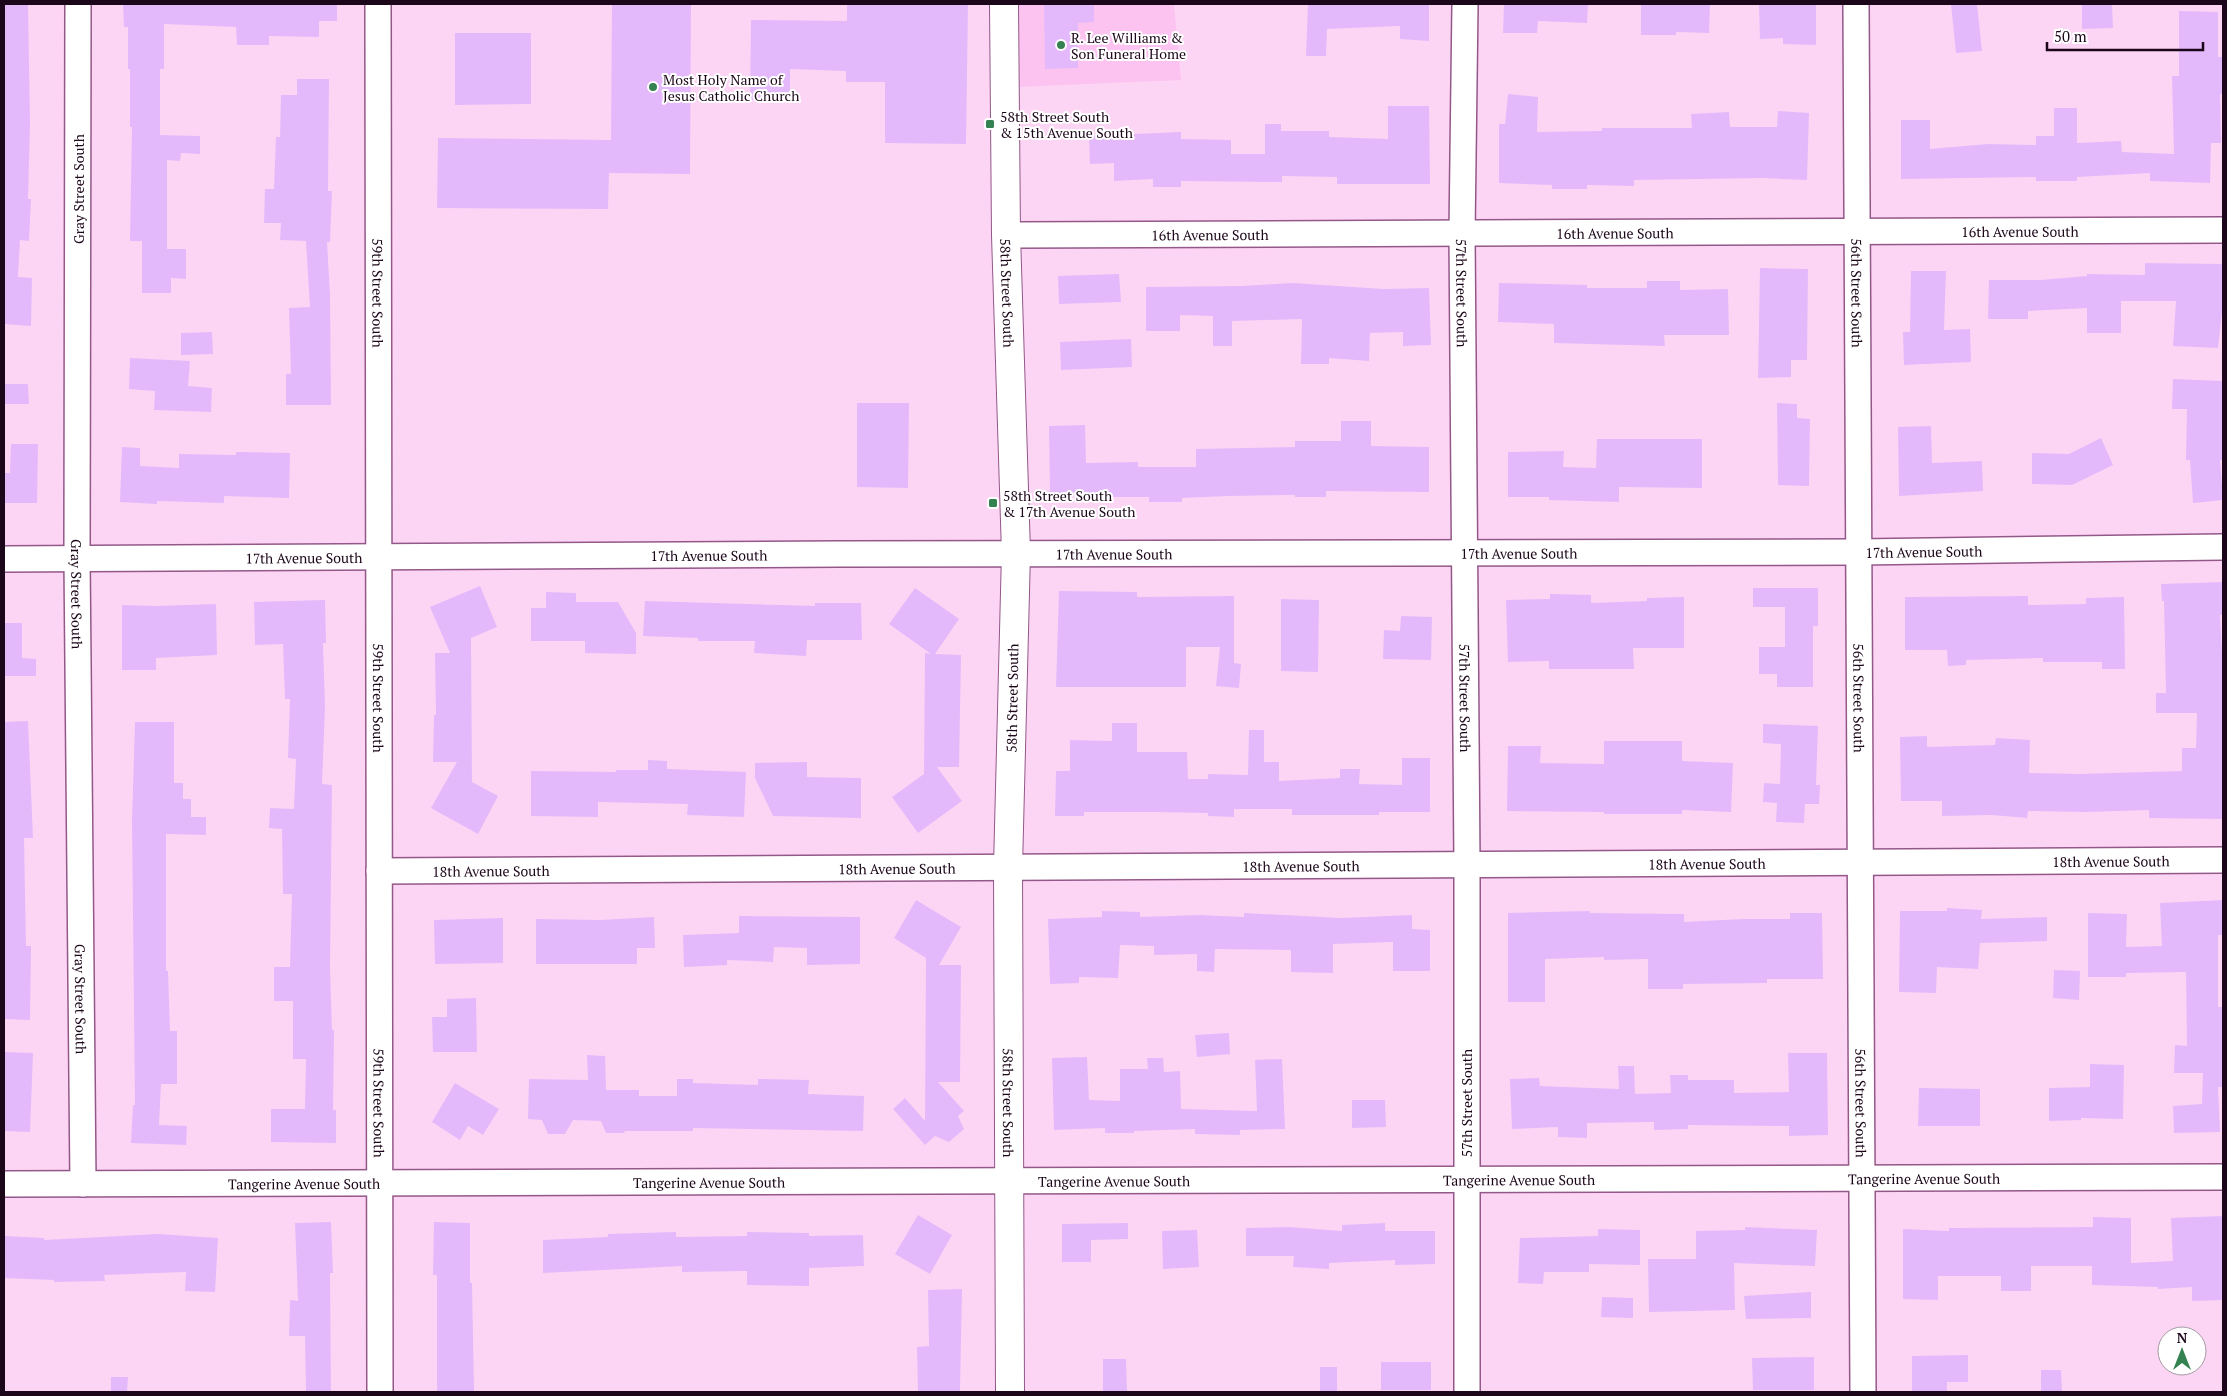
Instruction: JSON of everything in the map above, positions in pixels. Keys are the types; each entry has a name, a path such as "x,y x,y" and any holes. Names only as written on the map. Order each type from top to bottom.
{"street":[{"name":"Gray Street South","path":"78,4 77,559 83,1184"},
{"name":"59th Street South","path":"378,4 380,1392"},
{"name":"58th Street South","path":"1004,4 1006,235 1016,553 1008,867 1010,1392"},
{"name":"57th Street South","path":"1465,4 1462,233 1467,864 1467,1392"},
{"name":"56th Street South","path":"1856,4 1863,1392"},
{"name":"16th Avenue South","path":"1006,235 2223,230"},
{"name":"17th Avenue South","path":"4,559 1016,553 1859,552 2223,546"},
{"name":"18th Avenue South","path":"379,871 2223,860"},
{"name":"Tangerine Avenue South","path":"4,1184 2223,1177"}],"shaded area":[{"path":"1015,4 1174,4 1181,80 1016,87"}],"building":[{"path":"4,4 28,4 30,124 28,199 31,199 29,241 20,240 18,277 32,278 31,326 4,324"},
{"path":"123,4 337,4 337,21 319,21 319,37 269,36 269,45 237,45 236,27 164,24 164,69 160,69 160,135 200,136 200,154 181,153 180,161 167,160 167,249 186,249 186,279 171,278 171,293 142,293 142,241 130,241 132,127 130,127 128,27 124,27"},
{"path":"612,4 691,4 690,174 609,173 608,209 437,208 438,138 611,140"},
{"path":"847,4 968,4 966,144 885,143 885,82 846,82 846,71 790,69 790,101 750,100 751,20 847,21"},
{"name":"R. Lee Williams & Son Funeral Home","path":"1044,4 1094,4 1094,22 1078,23 1078,68 1045,69"},
{"path":"1308,4 1429,4 1429,41 1400,39 1400,26 1327,29 1326,56 1306,56"},
{"path":"1504,4 1588,4 1587,23 1538,21 1537,33 1503,33"},
{"path":"1641,4 1710,4 1709,33 1676,32 1676,35 1641,35"},
{"path":"1759,4 1816,4 1816,45 1783,44 1783,38 1760,39"},
{"path":"1951,4 1977,4 1982,51 1956,53"},
{"path":"2082,4 2112,4 2113,28 2082,29"},
{"path":"2179,11 2218,12 2218,57 2223,57 2223,94 2220,94 2221,143 2211,143 2210,183 2150,181 2150,173 2077,177 2077,181 2036,181 2036,177 1901,179 1901,120 1930,120 1930,149 1988,144 2036,145 2036,136 2054,136 2054,108 2077,108 2077,143 2121,141 2122,152 2174,154 2172,76 2179,76"},
{"path":"455,33 531,33 531,104 455,105"},
{"path":"297,79 329,79 328,191 332,191 330,242 327,242 330,295 331,405 286,405 286,374 291,374 289,308 310,307 306,241 280,240 281,223 264,223 265,189 274,189 276,137 280,137 281,95 297,95"},
{"path":"1508,94 1538,97 1537,132 1602,131 1602,128 1692,128 1691,114 1729,112 1730,127 1777,127 1778,111 1809,113 1807,180 1764,178 1634,180 1634,186 1587,185 1587,189 1552,189 1552,185 1499,183 1499,124 1505,124"},
{"path":"1388,106 1429,106 1430,184 1337,184 1337,177 1282,176 1282,182 1181,181 1181,187 1153,187 1153,179 1114,181 1114,163 1090,164 1089,136 1181,132 1181,139 1231,140 1231,154 1265,154 1265,124 1281,124 1281,131 1329,131 1329,137 1388,139"},
{"path":"2145,263 2223,264 2223,302 2218,348 2173,346 2176,301 2121,301 2121,333 2087,333 2087,308 2028,311 2028,319 1988,319 1989,280 2041,280 2087,276 2087,274 2145,275"},
{"path":"1760,268 1808,269 1807,360 1791,360 1791,377 1758,378"},
{"path":"1911,271 1946,271 1944,330 1970,329 1971,362 1904,365 1903,332 1910,332"},
{"path":"1119,274 1121,302 1059,304 1058,276"},
{"path":"1647,281 1680,281 1680,290 1728,289 1729,335 1664,335 1665,346 1554,343 1554,324 1498,322 1499,283 1587,285 1587,288 1647,288"},
{"path":"1293,283 1383,289 1429,288 1431,345 1403,346 1403,332 1370,333 1369,361 1329,358 1329,364 1301,364 1302,319 1232,321 1232,346 1213,346 1213,316 1180,315 1180,331 1146,331 1146,287 1241,286"},
{"path":"212,332 213,354 181,355 181,333"},
{"path":"1131,339 1132,367 1061,370 1060,342"},
{"path":"130,358 190,361 188,386 212,388 211,412 154,410 155,391 129,389"},
{"path":"2173,379 2223,381 2223,460 2220,460 2223,500 2193,503 2190,460 2186,460 2187,409 2172,409"},
{"path":"4,384 28,384 29,404 4,404"},
{"path":"857,403 909,403 908,488 857,487"},
{"path":"1777,403 1797,404 1797,418 1810,419 1809,486 1778,485"},
{"path":"1341,421 1371,421 1371,446 1429,447 1429,492 1326,491 1326,497 1295,497 1295,495 1228,496 1182,498 1182,502 1149,502 1149,497 1100,497 1100,493 1050,493 1049,426 1085,425 1086,463 1138,462 1138,467 1196,467 1196,449 1295,447 1295,441 1341,441"},
{"path":"1931,426 1932,463 1982,461 1983,491 1899,496 1898,427"},
{"path":"2101,438 2113,465 2072,485 2032,484 2032,453 2069,454"},
{"path":"1597,439 1702,439 1702,488 1619,487 1619,502 1549,500 1549,497 1508,497 1508,452 1564,451 1563,467 1596,468"},
{"path":"11,444 38,444 37,503 4,503 4,473 10,473"},
{"path":"122,447 140,448 140,466 179,468 179,454 236,455 236,452 290,453 289,498 224,496 224,503 157,501 157,504 120,502"},
{"path":"2223,582 2223,615 2220,615 2223,674 2223,819 2149,818 2149,810 2028,811 2027,818 1992,815 1942,816 1942,801 1901,801 1900,737 1927,736 1927,747 1995,745 1996,738 2030,740 2029,773 2078,774 2182,771 2182,748 2196,748 2197,713 2156,713 2156,693 2166,693 2164,601 2162,601 2161,584"},
{"path":"480,586 497,627 471,638 472,782 498,796 478,834 431,808 457,762 433,762 434,715 436,715 435,653 450,653 430,607"},
{"path":"915,588 959,619 935,654 961,655 959,767 937,767 962,801 918,833 892,797 924,774 925,653 931,654 889,624"},
{"path":"1753,588 1818,588 1818,626 1813,626 1813,687 1777,687 1777,674 1759,674 1759,647 1785,647 1785,607 1753,607"},
{"path":"1059,591 1137,592 1137,597 1234,596 1234,663 1241,664 1239,688 1216,686 1220,647 1186,647 1186,687 1056,687"},
{"path":"546,592 576,593 576,602 618,602 636,633 636,654 585,653 585,641 531,641 531,608 546,608"},
{"path":"1550,594 1591,595 1591,603 1647,601 1647,598 1684,597 1684,648 1633,648 1634,669 1549,669 1549,661 1508,662 1506,600 1550,599"},
{"path":"2028,596 2028,605 2086,604 2086,598 2124,597 2125,669 2102,669 2102,662 2043,662 2043,658 1966,660 1966,665 1948,666 1947,650 1905,650 1905,597"},
{"path":"1281,599 1319,600 1318,672 1281,671"},
{"path":"325,600 326,643 323,643 325,707 322,784 332,785 330,968 332,1030 334,1030 333,1110 336,1110 336,1143 271,1142 271,1109 305,1109 306,1059 293,1059 293,1001 274,1001 274,967 290,967 292,894 283,894 282,829 269,828 270,808 294,809 296,759 288,758 290,699 285,699 283,644 255,645 254,602"},
{"path":"645,601 815,606 815,603 861,603 862,640 807,640 806,656 754,653 755,641 698,641 698,638 643,636"},
{"path":"216,604 217,655 156,658 156,670 122,670 122,605"},
{"path":"1401,616 1432,617 1431,660 1383,659 1384,630 1400,631"},
{"path":"4,623 22,623 22,658 36,659 36,676 4,676"},
{"path":"28,721 33,838 24,838 26,946 31,946 30,1020 4,1019 4,722"},
{"path":"135,722 174,722 174,783 183,783 183,799 191,799 191,817 206,817 206,835 166,834 166,971 168,971 170,1031 177,1031 177,1084 161,1084 159,1125 187,1126 186,1145 131,1143 133,1105 135,1105 132,821"},
{"path":"1112,723 1137,723 1137,752 1187,752 1188,779 1208,779 1208,774 1248,775 1249,730 1264,730 1264,762 1279,762 1279,781 1340,778 1340,769 1360,769 1359,784 1402,785 1402,758 1430,758 1430,812 1379,812 1379,815 1292,815 1292,809 1234,809 1234,817 1208,816 1208,813 1155,812 1084,812 1084,816 1055,816 1056,771 1070,771 1070,740 1112,741"},
{"path":"1763,724 1818,726 1816,785 1820,785 1819,804 1805,804 1804,823 1776,822 1777,803 1763,802 1764,783 1780,784 1781,744 1763,743"},
{"path":"1604,741 1682,741 1682,761 1733,763 1731,812 1682,810 1682,814 1604,814 1604,812 1507,811 1508,746 1541,746 1540,763 1604,764"},
{"path":"648,760 667,761 667,769 746,772 744,817 687,815 688,804 598,802 598,817 531,816 531,771 616,772 616,770 648,770"},
{"path":"807,762 807,777 861,778 861,818 773,816 755,778 755,763"},
{"path":"916,900 961,927 939,965 961,965 960,1082 938,1082 964,1111 958,1116 964,1129 949,1142 935,1136 925,1145 893,1109 905,1098 925,1121 926,958 894,938"},
{"path":"2223,900 2223,935 2218,935 2218,1007 2223,1007 2223,1087 2218,1087 2220,1132 2174,1133 2173,1106 2202,1104 2203,1073 2174,1073 2175,1045 2187,1046 2186,972 2126,973 2126,977 2088,977 2088,913 2127,914 2126,947 2162,946 2160,903"},
{"path":"1947,908 1982,910 1981,919 2047,917 2047,941 1980,943 1978,969 1937,967 1936,993 1899,992 1900,911 1947,911"},
{"path":"1102,911 1140,912 1140,917 1200,915 1244,917 1244,913 1341,918 1412,915 1412,929 1430,930 1430,971 1393,971 1393,942 1333,944 1333,973 1291,972 1291,950 1215,949 1214,972 1197,971 1197,954 1154,955 1154,946 1120,945 1118,978 1079,977 1079,983 1050,984 1048,919 1102,917"},
{"path":"1590,911 1590,913 1684,914 1684,922 1790,919 1790,913 1822,913 1823,979 1767,979 1767,983 1683,984 1683,989 1648,989 1648,959 1604,960 1604,957 1545,959 1545,1002 1508,1002 1508,913"},
{"path":"739,916 860,917 860,964 807,965 807,948 774,947 773,962 727,960 727,965 684,967 683,935 739,933"},
{"path":"654,917 655,948 637,948 637,964 536,964 536,919 600,920"},
{"path":"503,918 503,963 435,964 434,920"},
{"path":"2054,970 2080,971 2079,1000 2053,998"},
{"path":"476,998 477,1052 433,1052 432,1017 447,1017 447,999"},
{"path":"1229,1033 1230,1054 1197,1057 1195,1035"},
{"path":"4,1052 33,1053 30,1132 4,1131"},
{"path":"1788,1053 1827,1053 1828,1135 1789,1136 1789,1126 1688,1125 1688,1129 1654,1130 1654,1122 1587,1123 1587,1138 1558,1137 1558,1127 1512,1129 1510,1079 1539,1078 1540,1086 1619,1089 1618,1066 1634,1066 1635,1094 1671,1093 1670,1075 1688,1075 1688,1080 1734,1080 1734,1093 1789,1092"},
{"path":"587,1055 605,1056 606,1090 639,1090 639,1096 677,1096 677,1079 693,1079 693,1083 758,1085 758,1079 809,1080 808,1094 864,1096 863,1131 693,1128 693,1131 625,1131 624,1133 606,1133 601,1121 573,1120 565,1134 548,1134 542,1120 528,1119 529,1079 588,1080"},
{"path":"1087,1057 1089,1100 1120,1101 1120,1069 1148,1069 1147,1058 1163,1058 1164,1072 1180,1071 1181,1109 1257,1111 1255,1060 1282,1059 1285,1129 1240,1130 1240,1135 1195,1134 1195,1129 1134,1131 1134,1133 1105,1133 1105,1128 1054,1130 1052,1058"},
{"path":"2090,1064 2124,1065 2123,1119 2081,1118 2081,1120 2049,1121 2049,1088 2090,1087"},
{"path":"455,1083 499,1109 483,1135 468,1126 460,1140 432,1122"},
{"path":"1919,1088 1980,1089 1980,1126 1918,1126"},
{"path":"1352,1100 1385,1100 1386,1127 1352,1128"},
{"path":"918,1215 952,1235 930,1274 895,1254"},
{"path":"2223,1216 2223,1300 2192,1301 2192,1287 2158,1289 2158,1287 2092,1285 2092,1266 2031,1266 2031,1291 2001,1291 2001,1276 1938,1276 1938,1300 1903,1299 1903,1229 1949,1231 1949,1228 2093,1227 2093,1217 2131,1218 2131,1263 2173,1261 2171,1218"},
{"path":"331,1222 333,1273 330,1273 331,1392 306,1392 305,1336 289,1336 290,1300 298,1301 295,1223"},
{"path":"434,1222 470,1223 474,1392 437,1392 437,1275 433,1275"},
{"path":"1128,1223 1128,1239 1091,1240 1091,1262 1062,1262 1062,1224"},
{"path":"1385,1223 1385,1231 1435,1231 1435,1264 1395,1265 1395,1260 1329,1263 1329,1269 1293,1267 1294,1256 1246,1256 1246,1228 1289,1227 1342,1231 1342,1225"},
{"path":"1745,1227 1817,1230 1815,1266 1734,1263 1735,1310 1649,1312 1648,1259 1696,1259 1696,1231 1745,1230"},
{"path":"1598,1229 1640,1230 1640,1265 1589,1264 1589,1272 1544,1272 1543,1284 1518,1283 1520,1238 1598,1236"},
{"path":"1197,1230 1199,1267 1163,1269 1162,1231"},
{"path":"676,1232 676,1237 747,1236 747,1232 809,1233 809,1236 863,1235 864,1266 809,1268 809,1286 747,1285 747,1271 682,1272 682,1266 543,1273 543,1240 608,1237 608,1234"},
{"path":"158,1234 218,1238 215,1292 185,1291 186,1272 104,1275 105,1281 54,1282 54,1280 4,1278 4,1236 44,1238 44,1240"},
{"path":"962,1289 960,1392 918,1392 917,1347 929,1346 928,1290"},
{"path":"1811,1292 1811,1318 1746,1319 1744,1296"},
{"path":"1602,1297 1633,1298 1633,1318 1601,1317"},
{"path":"1968,1355 1968,1382 1947,1382 1947,1392 1912,1392 1912,1356"},
{"path":"1814,1357 1814,1390 1753,1390 1752,1358"},
{"path":"1103,1359 1126,1359 1127,1392 1103,1392"},
{"path":"1381,1362 1431,1362 1431,1390 1381,1390"},
{"path":"1320,1367 1337,1367 1337,1392 1320,1392"},
{"path":"2041,1370 2061,1370 2062,1392 2041,1392"},
{"path":"111,1377 128,1377 127,1392 111,1392"}],"place":[{"name":"R. Lee Williams & Son Funeral Home","path":"1061,45"},
{"name":"Most Holy Name of Jesus Catholic Church","path":"653,87"},
{"name":"58th Street South & 15th Avenue South","path":"990,124"},
{"name":"58th Street South & 17th Avenue South","path":"993,503"}]}
